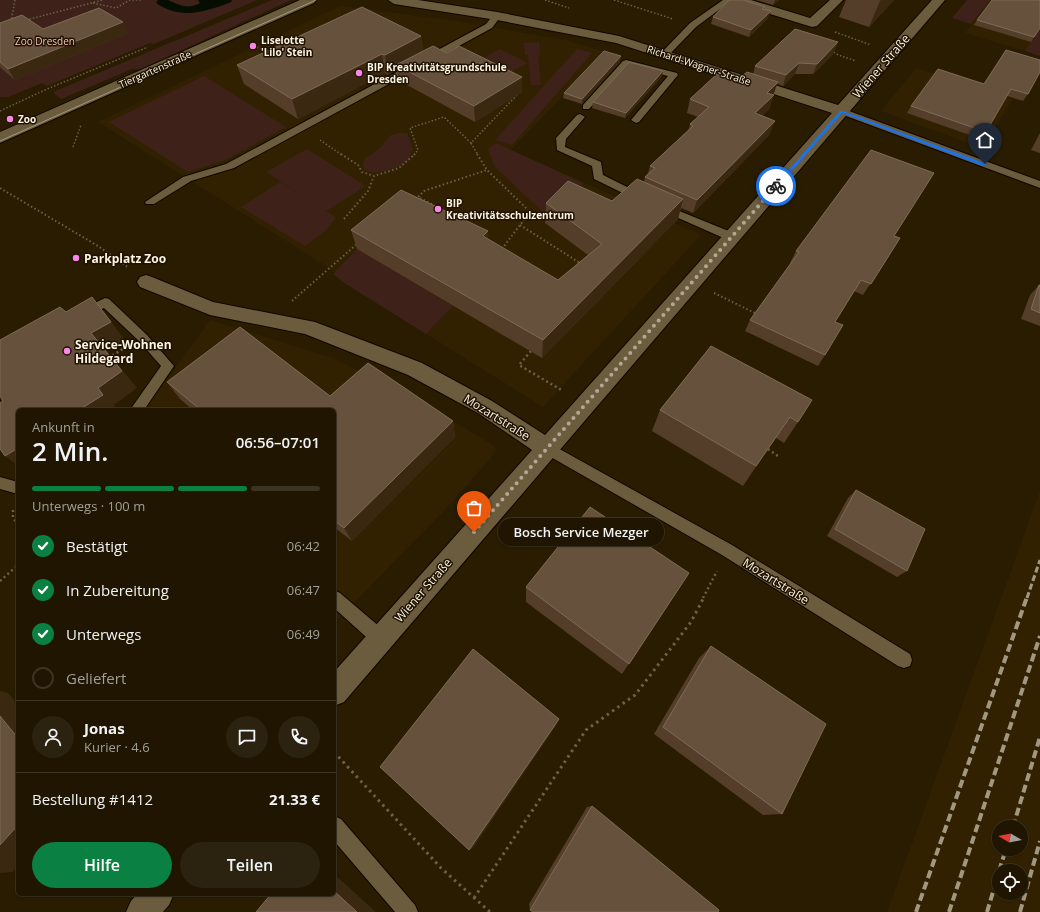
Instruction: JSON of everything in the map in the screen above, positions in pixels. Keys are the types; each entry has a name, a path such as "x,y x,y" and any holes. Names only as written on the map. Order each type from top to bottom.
{"street":[{"name":"Tiergartenstraße","path":"0,138 310,0"},
{"name":"Richard-Wagner-Straße","path":"394,0 497,16 619,40 841,112"},
{"path":"738,0 812,23 837,0"},
{"name":"Wiener Straße","path":"336,690 939,0"},
{"name":"Mozartstraße","path":"146,282 210,308 308,327 415,369 484,407 547,448"},
{"path":"142,912 156,896"}],"lane":[{"path":"665,73 671,56 693,25 728,0"},
{"path":"150,202 187,180 230,166 302,128 489,26 497,16"},
{"path":"586,107 626,63 674,75 636,120"},
{"name":"Richard-Wagner-Straße","path":"841,112 1040,185"},
{"path":"580,118 561,138 560,148 597,164 598,177 732,237"},
{"path":"72,320 105,302 143,338 168,366 138,408"},
{"name":"Mozartstraße","path":"547,448 727,550 904,660"},
{"path":"0,483 16,487"},
{"path":"336,600 381,638"},
{"path":"336,828 408,912"}],"path":[{"path":"15,0 10,24 18,22"},
{"path":"25,20 103,0"},
{"path":"93,3 116,8 130,0 143,0"},
{"path":"614,0 693,25"},
{"path":"812,23 893,53"},
{"path":"0,111 47,89 150,46"},
{"path":"255,46 272,56"},
{"path":"827,48 838,55 879,69"},
{"path":"471,143 521,90"},
{"path":"302,128 358,165 362,172 374,176 397,171 409,163 418,150 410,128 444,117 471,143 487,170 530,212 500,250"},
{"path":"73,147 82,123"},
{"path":"412,200 424,191 487,170"},
{"path":"344,218 368,190 374,176"},
{"path":"0,188 25,205 114,256 146,282"},
{"path":"418,197 439,208"},
{"path":"520,225 582,264"},
{"path":"271,320 358,243"},
{"path":"692,282 757,314"},
{"path":"105,360 143,338"},
{"path":"531,351 519,365 586,404"},
{"path":"768,449 778,456"},
{"path":"474,898 586,730 635,695 691,622 727,550"},
{"path":"0,581 16,567"},
{"path":"336,754 441,868 490,912"}],"shaded area":[{"path":"158,0 168,0 180,5 191,6 200,3 198,0 232,0 231,2 212,9 193,13 184,13 165,8 156,3"},
{"path":"990,0 1040,0 1040,28 1025,51 965,33"},
{"name":"BIP Kreativitätsschulzentrum","path":"340,6 457,21 565,40 605,52 511,150 701,235 543,407 346,284 329,268 98,122"},
{"path":"916,68 1013,99 982,148 881,111"},
{"path":"210,320 333,358 412,397 495,446 496,451 447,508 336,621 336,408 146,408"},
{"path":"1040,491 1040,912 887,912"}],"green space":[{"name":"Zoo Dresden","path":"0,0 257,0 154,44 150,43 47,86 42,83 8,97 0,97"},
{"path":"272,0 291,0 141,69 132,69 61,99 53,92"},
{"path":"967,0 990,0 971,24 952,18"},
{"path":"1040,28 1040,56 1025,51"},
{"path":"539,42 540,55 538,55 541,85 531,85 528,55 525,55 524,43"},
{"path":"500,49 528,63 510,72 483,58"},
{"path":"577,49 592,53 512,145 495,140"},
{"path":"204,76 286,127 225,160 188,172 109,122"},
{"path":"407,133 413,149 408,160 399,166 380,172 368,172 364,170 363,164 365,159 379,149 391,135"},
{"path":"496,143 583,183 549,218 495,167 488,149"},
{"path":"307,149 366,186 326,211 336,218 325,231 305,246 241,207 280,182 304,197 266,172"},
{"path":"357,249 453,306 426,334 346,284 333,274"}],"building":[{"path":"729,0 743,0 765,7 762,9 771,11 751,30 713,17"},
{"path":"992,0 1040,0 1040,28 1034,37 977,20"},
{"path":"362,7 421,36 385,55 382,54 292,99 237,65"},
{"path":"99,8 123,22 8,69 0,62 0,23 22,15 43,29"},
{"path":"795,29 838,42 817,64 799,63 786,75 755,66"},
{"path":"433,46 447,53 459,46 522,77 474,106 396,65"},
{"path":"1006,50 1040,60 1040,72 1028,94 1011,89 986,132 911,106 938,69 984,84"},
{"path":"604,51 621,56 582,99 564,93"},
{"path":"629,62 663,71 626,113 593,102"},
{"path":"747,72 778,82 767,93 774,95 755,113 775,121 697,200 645,177 655,168 650,166 693,126 690,124 709,107 690,99 717,74 736,81"},
{"path":"871,150 934,173 894,236 900,238 871,284 861,280 835,322 843,325 825,355 750,320 799,252 796,251"},
{"path":"637,179 683,199 543,340 351,230 401,190 488,231 483,236 558,280 602,244 546,203 568,181 612,201"},
{"path":"1040,285 1040,313 1031,309"},
{"path":"92,297 111,322 91,333 122,371 98,388 103,395 82,408 16,408 16,449 5,456 0,449 0,403 3,401 0,396 0,340 60,307 66,312"},
{"path":"240,327 330,396 368,363 453,421 344,528 336,522 336,408 199,408 167,382"},
{"path":"711,346 812,400 798,422 790,417 756,466 660,410"},
{"path":"856,490 925,529 907,571 835,529"},
{"path":"590,507 689,573 629,664 526,587"},
{"path":"711,646 826,724 782,814 663,727"},
{"path":"473,649 559,719 469,850 380,767"},
{"path":"0,716 16,736 16,827 0,845"},
{"path":"592,806 719,910 718,912 533,912 530,910"},
{"path":"336,893 357,912 256,912 269,896 336,896"}],"tram line":[{"path":"0,141 316,0"}],"railway":[{"path":"1027,598 1040,560"},
{"path":"916,912 1027,597"},
{"path":"949,912 1040,636"},
{"path":"1015,820 1040,737"},
{"path":"1020,912 1040,841"},
{"path":"1001,864 1004,856"},
{"path":"987,912 992,895"}],"way so far":[{"path":"474,532 776,186"}],"place":[{"name":"Liselotte 'Lilo' Stein","path":"253,46"},
{"name":"BIP Kreativitätsgrundschule Dresden","path":"359,73"},
{"name":"Zoo","path":"10,119"},
{"name":"BIP Kreativitätsschulzentrum","path":"438,209"},
{"name":"Parkplatz Zoo","path":"76,258"},
{"name":"Service-Wohnen Hildegard","path":"67,351"},
{"name":"Bosch Service Mezger","path":"474,532"}],"route":[{"path":"776,186 841,112 985,164"}]}
